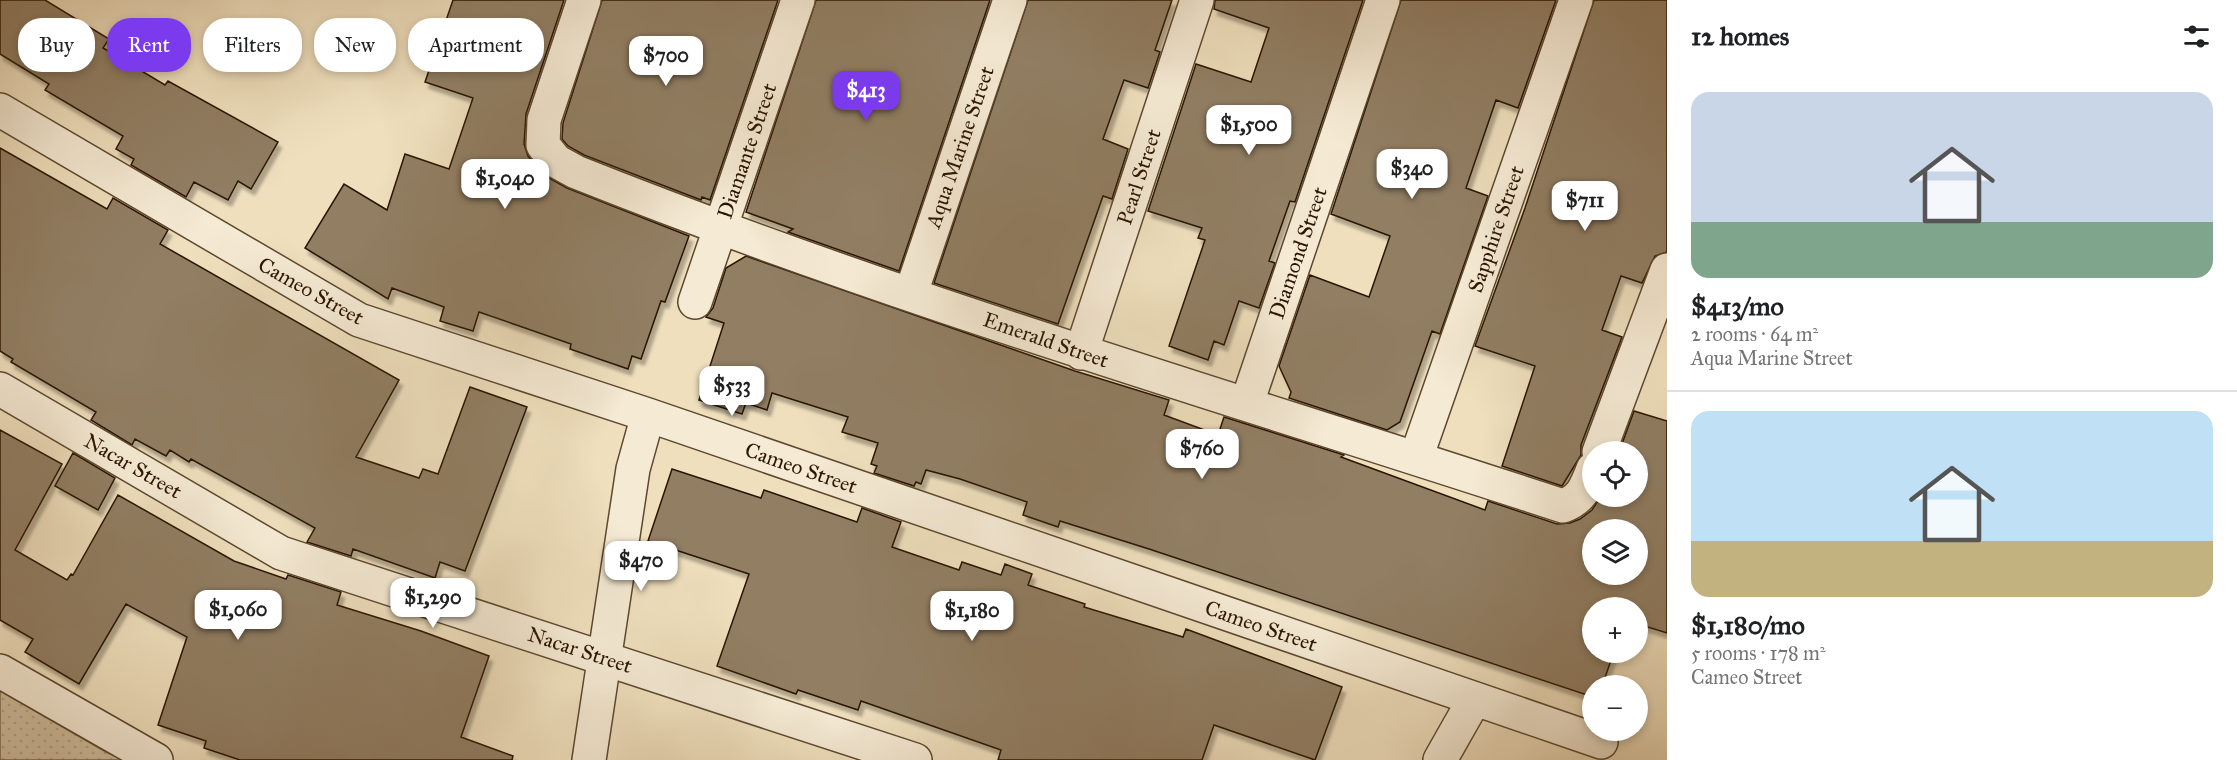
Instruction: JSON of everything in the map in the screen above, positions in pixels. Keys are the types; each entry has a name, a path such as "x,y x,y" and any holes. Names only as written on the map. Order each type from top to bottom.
{"street":[{"name":"Emerald Street","path":"584,0 544,120 543,145 556,161 576,172 720,230 1081,353 1247,403 1563,506 1575,502 1582,494"},
{"name":"Diamante Street","path":"695,302 798,0"},
{"name":"Aqua Marine Street","path":"910,293 1010,0"},
{"name":"Pearl Street","path":"1081,353 1197,0"},
{"name":"Diamond Street","path":"1247,403 1383,0"},
{"name":"Sapphire Street","path":"1416,458 1576,0"},
{"name":"Cameo Street","path":"0,110 359,320 648,415 1601,742"},
{"path":"1603,441 1667,270"},
{"name":"Nacar Street","path":"0,389 281,553 915,760"},
{"path":"590,760 633,469 648,415"},
{"path":"0,671 156,760"},
{"path":"1440,760 1474,700"}],"shaded area":[{"path":"0,691 106,752 124,760 0,760"}],"building":[{"path":"0,0 45,0 75,18 18,18 18,65 0,54"},
{"path":"453,0 564,0 544,60 544,18 447,18"},
{"path":"602,0 778,0 710,200 702,197 701,200 584,155 568,146 562,139 563,123"},
{"path":"816,0 990,0 899,271 788,232 793,229 746,212"},
{"path":"1028,0 1172,0 1155,50 1160,52 1148,88 1124,80 1103,139 1128,149 1112,199 1103,196 1058,324 934,283"},
{"path":"1215,0 1363,0 1295,202 1290,201 1269,261 1275,263 1259,308 1239,301 1224,345 1214,341 1208,360 1169,346 1205,240 1198,238 1202,228 1148,211 1196,64 1251,82 1269,28 1214,9"},
{"path":"1401,0 1556,0 1518,108 1496,100 1466,188 1488,196 1440,334 1432,331 1400,422 1387,430 1289,398 1291,392 1279,366 1310,275 1369,297 1390,236 1331,214"},
{"path":"1594,0 1667,0 1667,252 1655,256 1642,283 1621,276 1602,330 1622,337 1582,441 1581,455 1562,486 1502,466 1535,366 1475,346 1525,208"},
{"path":"95,30 107,38 103,48 107,50 107,72 143,72 165,85 168,81 278,142 251,189 238,181 228,200 194,182 186,197 131,165 134,159 116,149 123,136 45,90 49,84 29,72 95,72"},
{"path":"428,72 540,72 526,114 524,144 528,156 547,177 567,188 689,236 665,302 661,301 641,359 632,356 628,369 570,349 571,344 479,312 473,331 440,321 444,307 392,288 388,299 305,248 344,184 387,210 405,154 449,169 473,98 425,82"},
{"path":"0,148 107,209 113,198 168,230 160,244 399,380 356,457 419,478 423,469 438,474 470,387 527,407 465,571 440,562 435,578 353,549 351,556 307,542 315,528 191,459 189,462 170,450 166,456 135,439 132,445 91,420 96,412 11,362 13,359 0,351"},
{"path":"746,256 1075,371 1169,400 1164,415 1218,435 1224,417 1344,455 1341,457 1485,510 1488,501 1557,524 1580,519 1594,507 1648,507 1648,441 1623,441 1634,411 1667,421 1667,633 1648,627 1648,597 1582,597 1582,663 1610,663 1606,675 1582,675 1582,693 1149,549 1060,521 1058,527 1023,515 1027,502 960,479 926,470 921,484 916,482 914,486 874,473 877,466 871,464 878,443 842,432 848,417 772,393 767,410 746,403 742,414 699,400 724,323 706,317 713,308 726,268"},
{"path":"0,430 62,464 15,550 67,580 71,574 73,575 118,495 234,561 286,579 288,575 341,592 337,605 421,631 489,656 461,737 513,756 512,760 240,760 204,748 206,741 158,725 187,637 126,604 79,684 25,652 33,639 0,620"},
{"path":"73,453 115,478 98,510 55,486"},
{"path":"672,469 761,498 764,490 857,522 862,508 901,522 892,547 959,570 962,562 1001,575 1005,564 1032,574 1028,585 1085,604 1084,607 1183,637 1186,629 1342,687 1315,760 1214,725 1202,760 998,760 1001,750 861,701 858,710 798,690 796,694 717,666 749,574 648,541"}]}
